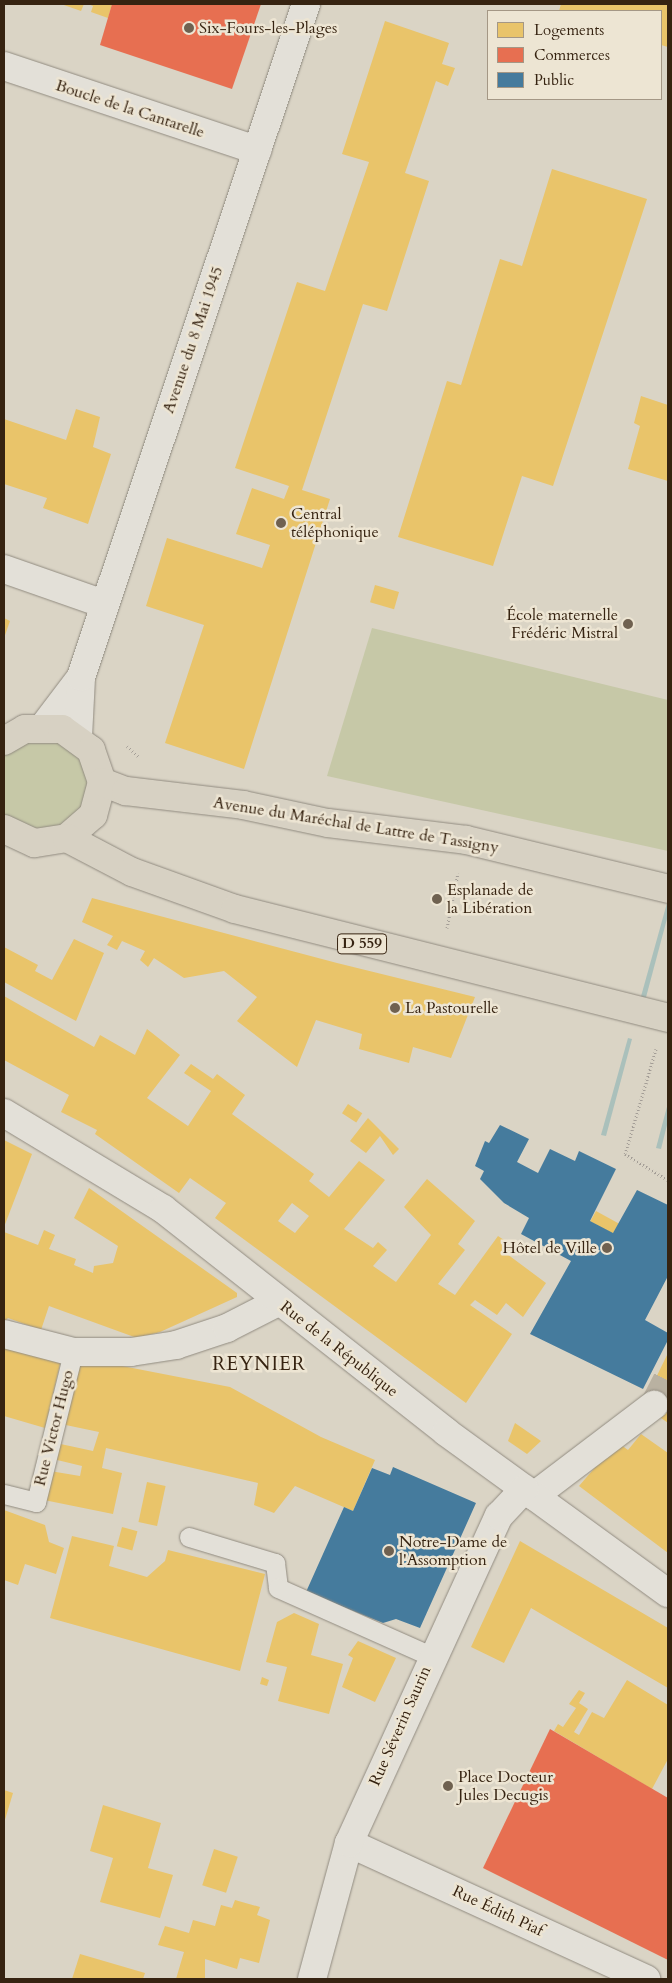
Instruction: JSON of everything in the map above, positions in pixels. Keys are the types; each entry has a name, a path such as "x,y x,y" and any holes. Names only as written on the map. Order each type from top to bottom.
{"main road":[{"path":"5,739 44,726 78,737 91,750 102,782 94,816 67,838 34,843 8,835"},
{"name":"Avenue du Maréchal de Lattre de Tassigny","path":"102,782 126,791 242,805 328,823 466,840 668,889"},
{"name":"D 559","path":"67,838 132,872 235,909 439,962 667,1017"}],"street":[{"name":"Avenue du 8 Mai 1945","path":"78,737 81,677 306,4"},
{"name":"Boucle de la Cantarelle","path":"4,66 156,127 257,150"},
{"path":"4,570 104,604"},
{"name":"Avenue du 8 Mai 1945","path":"44,726 81,677"},
{"name":"Rue de la République","path":"4,1113 163,1208 278,1302 529,1492 668,1593"},
{"name":"Rue Victor Hugo","path":"4,1334 73,1352 131,1352 176,1345 227,1328 278,1302"},
{"name":"Rue Séverin Saurin","path":"312,1979 349,1843 431,1656 499,1516 529,1492 654,1405"},
{"name":"Rue Édith Piaf","path":"349,1843 646,1979"}],"lane":[{"name":"Rue Victor Hugo","path":"4,1494 36,1502 73,1352"},
{"path":"188,1537 276,1562 278,1588 431,1656"}],"path":[{"path":"439,962 466,840"},
{"path":"667,1017 625,1154 668,1180"}],"green space":[{"path":"372,628 668,700 668,851 327,776"},
{"path":"44,726 99,765 82,829 4,829 4,741"}],"water":[{"path":"667,903 668,915 645,1001 640,1000"},
{"path":"628,1038 632,1039 606,1136 601,1135"},
{"path":"668,1103 668,1121 661,1149 656,1148"}],"building: Logements":[{"path":"61,4 84,4 81,11"},
{"path":"88,4 112,4 108,18 91,12 93,6"},
{"path":"561,4 668,4 668,47 662,45 662,10 559,10"},
{"path":"385,21 449,43 442,64 455,68 448,86 436,81 405,173 429,181 387,311 363,304 302,490 330,499 244,769 165,743 204,625 146,606 167,538 262,568 270,545 236,534 252,488 284,499 289,486 235,468 297,282 325,291 369,162 342,154"},
{"path":"552,169 647,199 553,486 522,476 493,566 398,537 447,381 461,385 500,259 522,266"},
{"path":"641,396 668,405 668,481 628,469 640,426 634,423"},
{"path":"76,409 100,417 93,447 111,454 88,524 43,508 47,498 4,484 4,419 66,440"},
{"path":"375,585 399,592 394,609 370,602"},
{"path":"4,618 10,621 4,638"},
{"path":"92,898 337,963 475,997 451,1058 413,1047 409,1063 359,1049 362,1034 316,1020 297,1067 237,1021 257,997 224,971 184,978 154,958 148,967 140,960 145,951 122,941 117,950 107,945 113,936 82,922"},
{"path":"74,939 104,953 76,1021 4,982 4,947 38,965 35,971 52,980"},
{"path":"4,996 94,1047 100,1035 135,1055 147,1029 180,1055 147,1098 188,1126 211,1091 184,1073 191,1064 213,1079 217,1074 245,1095 232,1114 314,1174 309,1181 329,1197 359,1161 385,1180 344,1229 373,1248 378,1242 387,1250 373,1266 396,1282 431,1235 404,1207 427,1179 475,1221 458,1244 465,1250 438,1284 455,1295 498,1236 513,1246 507,1254 546,1283 523,1317 506,1303 497,1315 475,1300 470,1305 512,1334 466,1403 215,1218 226,1203 190,1178 179,1193 95,1134 97,1130 61,1112 69,1095 4,1060","holes":["292,1203 309,1216 295,1233 278,1221"]},
{"path":"348,1104 362,1113 356,1122 342,1113"},
{"path":"368,1118 399,1149 393,1155 380,1136 366,1153 350,1141"},
{"path":"4,1140 32,1154 4,1227"},
{"path":"89,1188 237,1293 237,1297 160,1332 137,1338 49,1306 41,1330 8,1318 4,1322 4,1232 38,1245 44,1230 55,1235 49,1249 76,1259 74,1265 93,1273 94,1266 113,1263 118,1246 74,1218"},
{"path":"596,1211 619,1224 613,1234 590,1221"},
{"path":"4,1346 61,1360 45,1428 4,1416"},
{"path":"668,1353 668,1403 661,1418 649,1392"},
{"path":"81,1358 230,1387 321,1437 375,1460 353,1511 295,1486 274,1513 254,1505 258,1483 106,1448 102,1468 122,1473 113,1514 44,1500 50,1471 80,1476 82,1466 53,1459 56,1443 93,1451 99,1432 61,1424"},
{"path":"668,1411 668,1423 661,1418"},
{"path":"515,1423 541,1441 527,1454 508,1441"},
{"path":"641,1434 668,1453 668,1553 579,1486 617,1442 628,1450"},
{"path":"147,1482 166,1486 157,1526 138,1522"},
{"path":"4,1510 45,1525 49,1542 64,1548 56,1574 25,1564 18,1585 4,1580"},
{"path":"122,1527 137,1531 132,1550 117,1546"},
{"path":"72,1536 114,1546 109,1566 147,1577 165,1561 168,1550 265,1574 240,1671 50,1618"},
{"path":"520,1541 668,1628 668,1688 531,1608 504,1663 471,1647"},
{"path":"294,1613 319,1624 311,1655 343,1664 329,1714 278,1701 287,1667 266,1662 277,1622"},
{"path":"358,1641 396,1658 375,1702 342,1687 353,1658 348,1655"},
{"path":"262,1677 269,1680 267,1686 260,1684"},
{"path":"627,1680 668,1705 668,1759 652,1789 554,1731 558,1724 563,1727 576,1708 569,1704 579,1690 585,1693 579,1703 588,1709 574,1732 579,1735 592,1712 604,1718"},
{"path":"4,1790 13,1793 4,1823"},
{"path":"103,1805 161,1823 148,1868 173,1875 160,1918 100,1902 113,1858 90,1851"},
{"path":"214,1849 238,1857 226,1893 202,1885"},
{"path":"235,1900 260,1907 257,1915 270,1920 259,1963 240,1958 237,1969 205,1959 205,1979 176,1979 184,1952 158,1945 165,1926 189,1933 193,1920 215,1926 221,1905 232,1908"},
{"path":"80,1954 145,1973 143,1979 72,1979"}],"building: Commerces":[{"path":"112,4 261,4 232,89 100,45"},
{"path":"550,1729 668,1798 668,1960 483,1868"}],"building: Public":[{"name":"Hôtel de Ville","path":"500,1125 529,1139 517,1162 538,1173 550,1149 575,1161 579,1151 616,1169 590,1221 613,1233 637,1190 668,1205 668,1276 645,1320 668,1333 668,1340 643,1389 530,1334 571,1261 521,1234 529,1218 504,1203 480,1179 484,1171 475,1166 485,1141 489,1143"},
{"name":"Notre-Dame de l'Assomption","path":"393,1467 476,1503 420,1628 396,1619 383,1623 306,1592 344,1507 353,1511 372,1468 390,1475"}],"tunnel":[{"path":"654,1405 668,1378"}],"place":[{"name":"Six-Fours-les-Plages","path":"189,28"},
{"name":"Central téléphonique","path":"281,523"},
{"name":"École maternelle Frédéric Mistral","path":"628,624"},
{"name":"Esplanade de la Libération","path":"437,899"},
{"name":"La Pastourelle","path":"395,1008"},
{"name":"Hôtel de Ville","path":"607,1248"},
{"name":"Notre-Dame de l'Assomption","path":"389,1551"},
{"name":"Place Docteur Jules Decugis","path":"448,1786"}],"district":[{"name":"REYNIER","path":"259,1365"}]}
